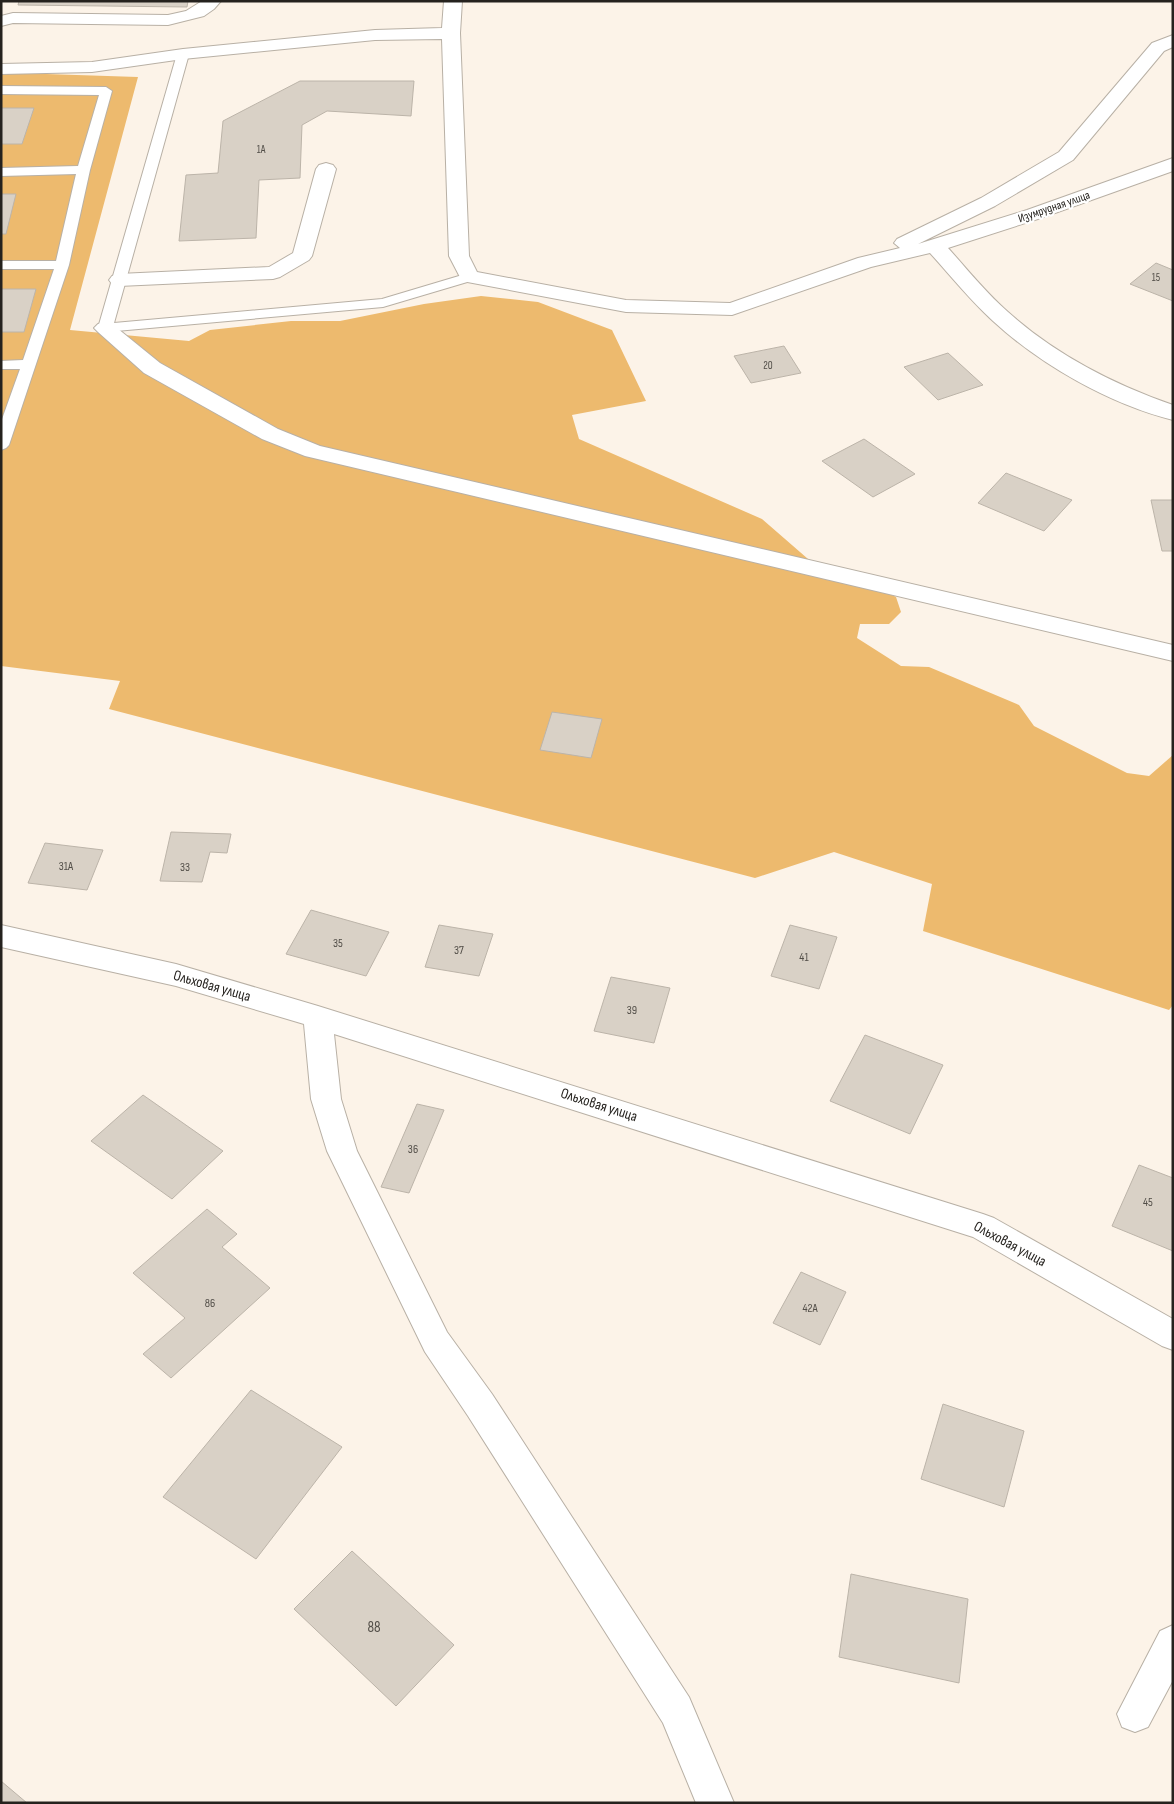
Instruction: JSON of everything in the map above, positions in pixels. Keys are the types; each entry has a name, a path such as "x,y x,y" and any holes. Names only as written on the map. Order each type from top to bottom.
{"street":[{"path":"1,21 13,18 168,20 190,16 206,8 212,1"},
{"path":"453,1 451,33 459,256 469,277 626,306 732,309 864,262 988,202 1066,156 1158,47 1173,40"},
{"path":"1,69 92,67 183,54 376,35 451,33"},
{"name":"Изумрудная улица","path":"864,262 934,246 1034,214 1173,164"},
{"path":"119,280 273,273 302,256 326,169"},
{"path":"934,246 1008,323 1061,364 1127,397 1173,413"},
{"path":"105,328 152,368 270,434 313,451 1128,644 1173,653"},
{"name":"Ольховая улица","path":"1,936 176,975 318,1017 983,1227 1173,1336"},
{"path":"318,1017 326,1098 342,1151 436,1342 480,1405 676,1710 715,1803"},
{"path":"1135,1714 1173,1643"}],"lane":[{"path":"183,54 105,328 383,303 469,277"},
{"path":"1,90 106,91 83,170 62,265 1,445"},
{"path":"1,172 83,170"},
{"path":"1,265 62,265"},
{"path":"1,365 29,364"}],"shaded area":[{"path":"15,73 138,77 70,330 189,341 210,330 291,321 340,321 424,304 481,296 538,302 612,330 646,401 572,415 579,439 762,519 823,572 869,583 896,597 901,612 889,624 860,624 857,638 901,666 929,667 1019,705 1034,726 1127,773 1149,776 1173,755 1173,1005 1169,1010 923,931 932,884 834,852 755,878 109,709 120,681 1,666 1,75"}],"building":[{"path":"19,1 188,1 187,7 18,5"},
{"path":"300,81 414,81 411,116 327,111 302,125 300,178 259,180 256,238 179,241 186,175 218,173 223,121"},
{"path":"1,108 34,108 22,144 1,144"},
{"path":"1,194 16,194 6,234 1,234"},
{"path":"1156,263 1173,270 1173,301 1130,284"},
{"path":"1,289 36,289 24,332 1,332"},
{"path":"784,346 801,373 751,383 734,356"},
{"path":"948,353 983,385 938,400 904,367"},
{"path":"864,439 915,474 873,497 822,461"},
{"path":"1006,473 1072,500 1044,531 978,503"},
{"path":"1151,500 1173,500 1173,551 1162,551"},
{"path":"552,712 602,719 591,758 540,750"},
{"path":"171,832 231,834 227,853 210,852 202,882 160,881"},
{"path":"45,843 103,850 87,890 28,883"},
{"path":"311,910 389,932 366,976 286,954"},
{"path":"439,925 493,934 479,976 425,967"},
{"path":"790,925 837,937 819,989 771,976"},
{"path":"611,977 670,988 654,1043 594,1031"},
{"path":"865,1035 943,1065 910,1134 830,1101"},
{"path":"143,1095 223,1151 172,1199 91,1141"},
{"path":"417,1104 444,1110 409,1193 381,1187"},
{"path":"1139,1165 1173,1178 1173,1251 1112,1226"},
{"path":"207,1209 237,1234 222,1247 270,1288 171,1378 143,1354 185,1318 133,1273"},
{"path":"801,1272 846,1292 820,1345 773,1323"},
{"path":"251,1390 342,1447 256,1559 163,1497"},
{"path":"943,1404 1024,1431 1004,1507 921,1479"},
{"path":"352,1551 454,1645 396,1706 294,1609"},
{"path":"851,1574 968,1599 959,1683 839,1657"},
{"path":"1,1781 27,1803 1,1803"}]}
